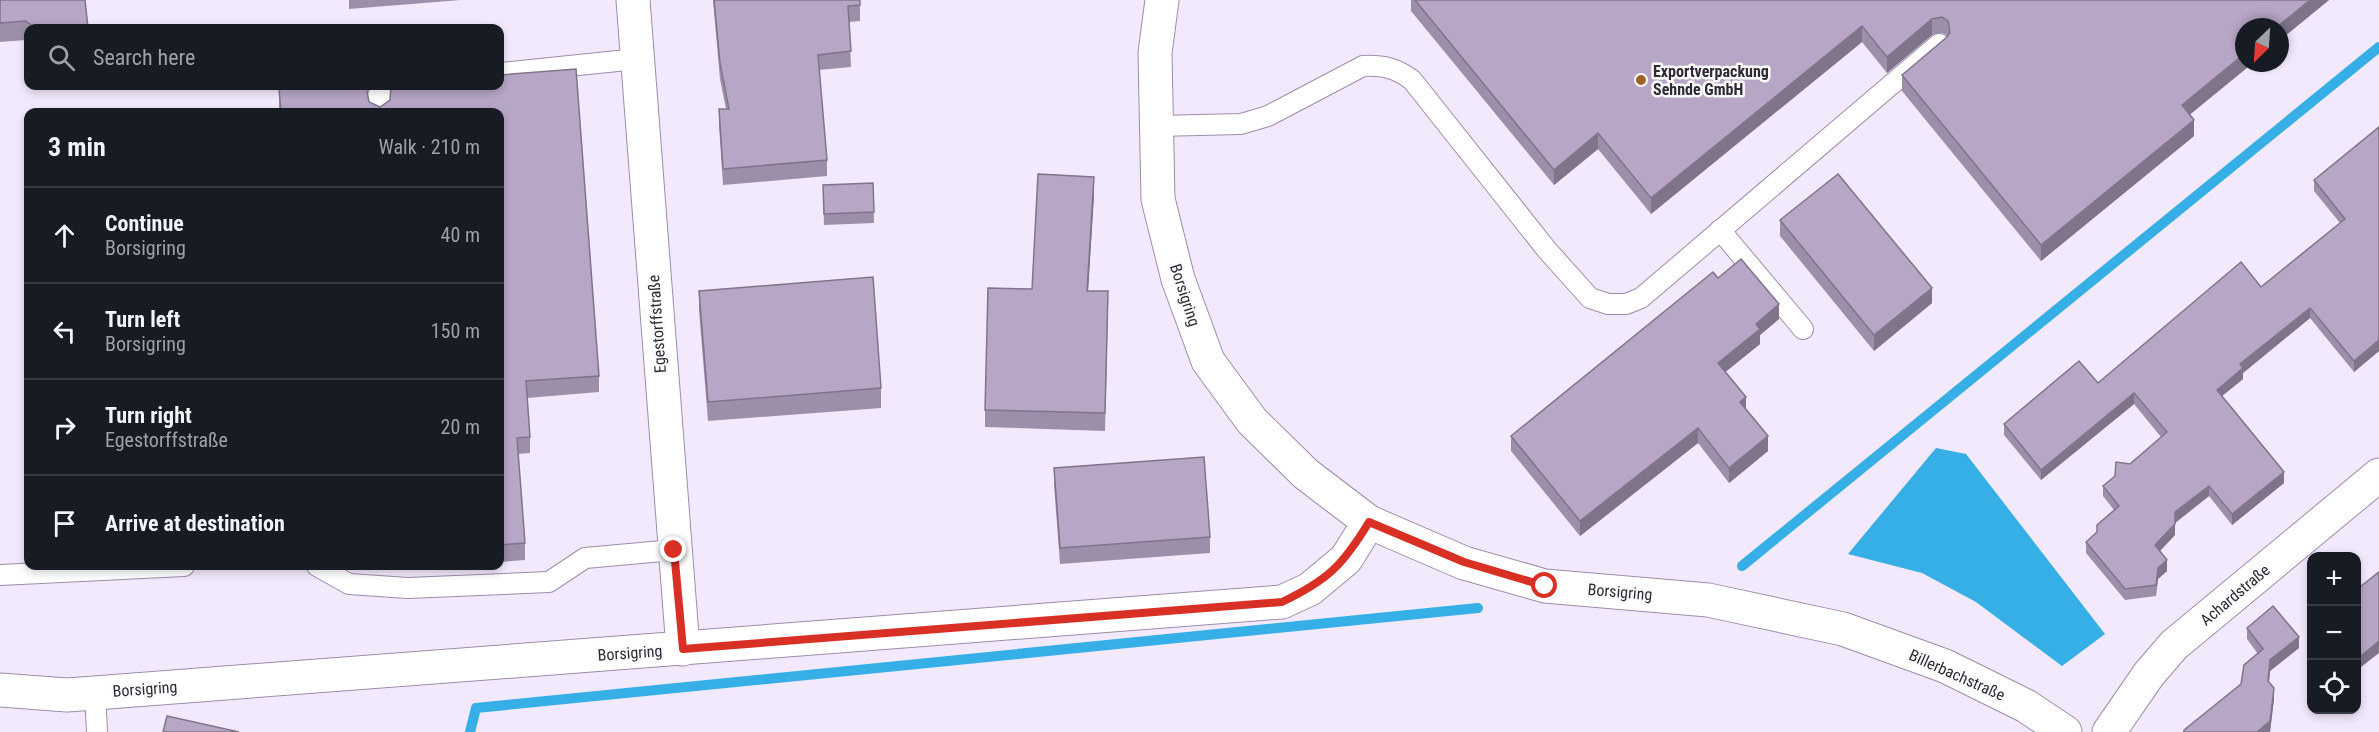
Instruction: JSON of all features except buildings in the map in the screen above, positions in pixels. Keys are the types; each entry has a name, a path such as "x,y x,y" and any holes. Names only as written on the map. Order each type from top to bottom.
{"street":[{"name":"Egestorffstraße","path":"633,0 683,649"},
{"name":"Borsigring","path":"1161,0 1155,53 1158,200 1178,279 1208,361 1252,420 1306,474 1369,522 1464,562 1545,586 1708,600 1843,629"},
{"name":"Achardstraße","path":"2109,732 2149,674 2174,645 2379,475"},
{"name":"Borsigring","path":"0,690 51,694 95,693 1282,602 1310,589 1346,559 1369,522"},
{"name":"Billerbachstraße","path":"1843,629 1945,666 2026,706 2065,732"}],"lane":[{"path":"1156,126 1241,124 1268,116 1363,66 1380,65 1398,70 1412,80 1547,250 1590,298 1608,304 1626,304 1641,298 1939,44"},
{"path":"504,73 637,59"},
{"path":"379,108 378,96 385,90"},
{"path":"1720,230 1803,329"},
{"path":"324,570 349,584 408,588 549,582 585,558 674,550"},
{"path":"0,574 92,570"},
{"path":"95,693 96,732"}],"water":[{"path":"1936,448 1966,454 2105,634 2062,666 1976,602 1922,573 1848,554"}],"waterway":[{"path":"1742,566 2379,47"},
{"path":"470,732 476,708 1478,608"}],"place":[{"name":"Exportverpackung Sehnde GmbH","path":"1641,80"}],"route":[{"path":"674,550 683,649 1282,602 1310,589 1346,559 1369,522 1464,562 1545,586"}]}
